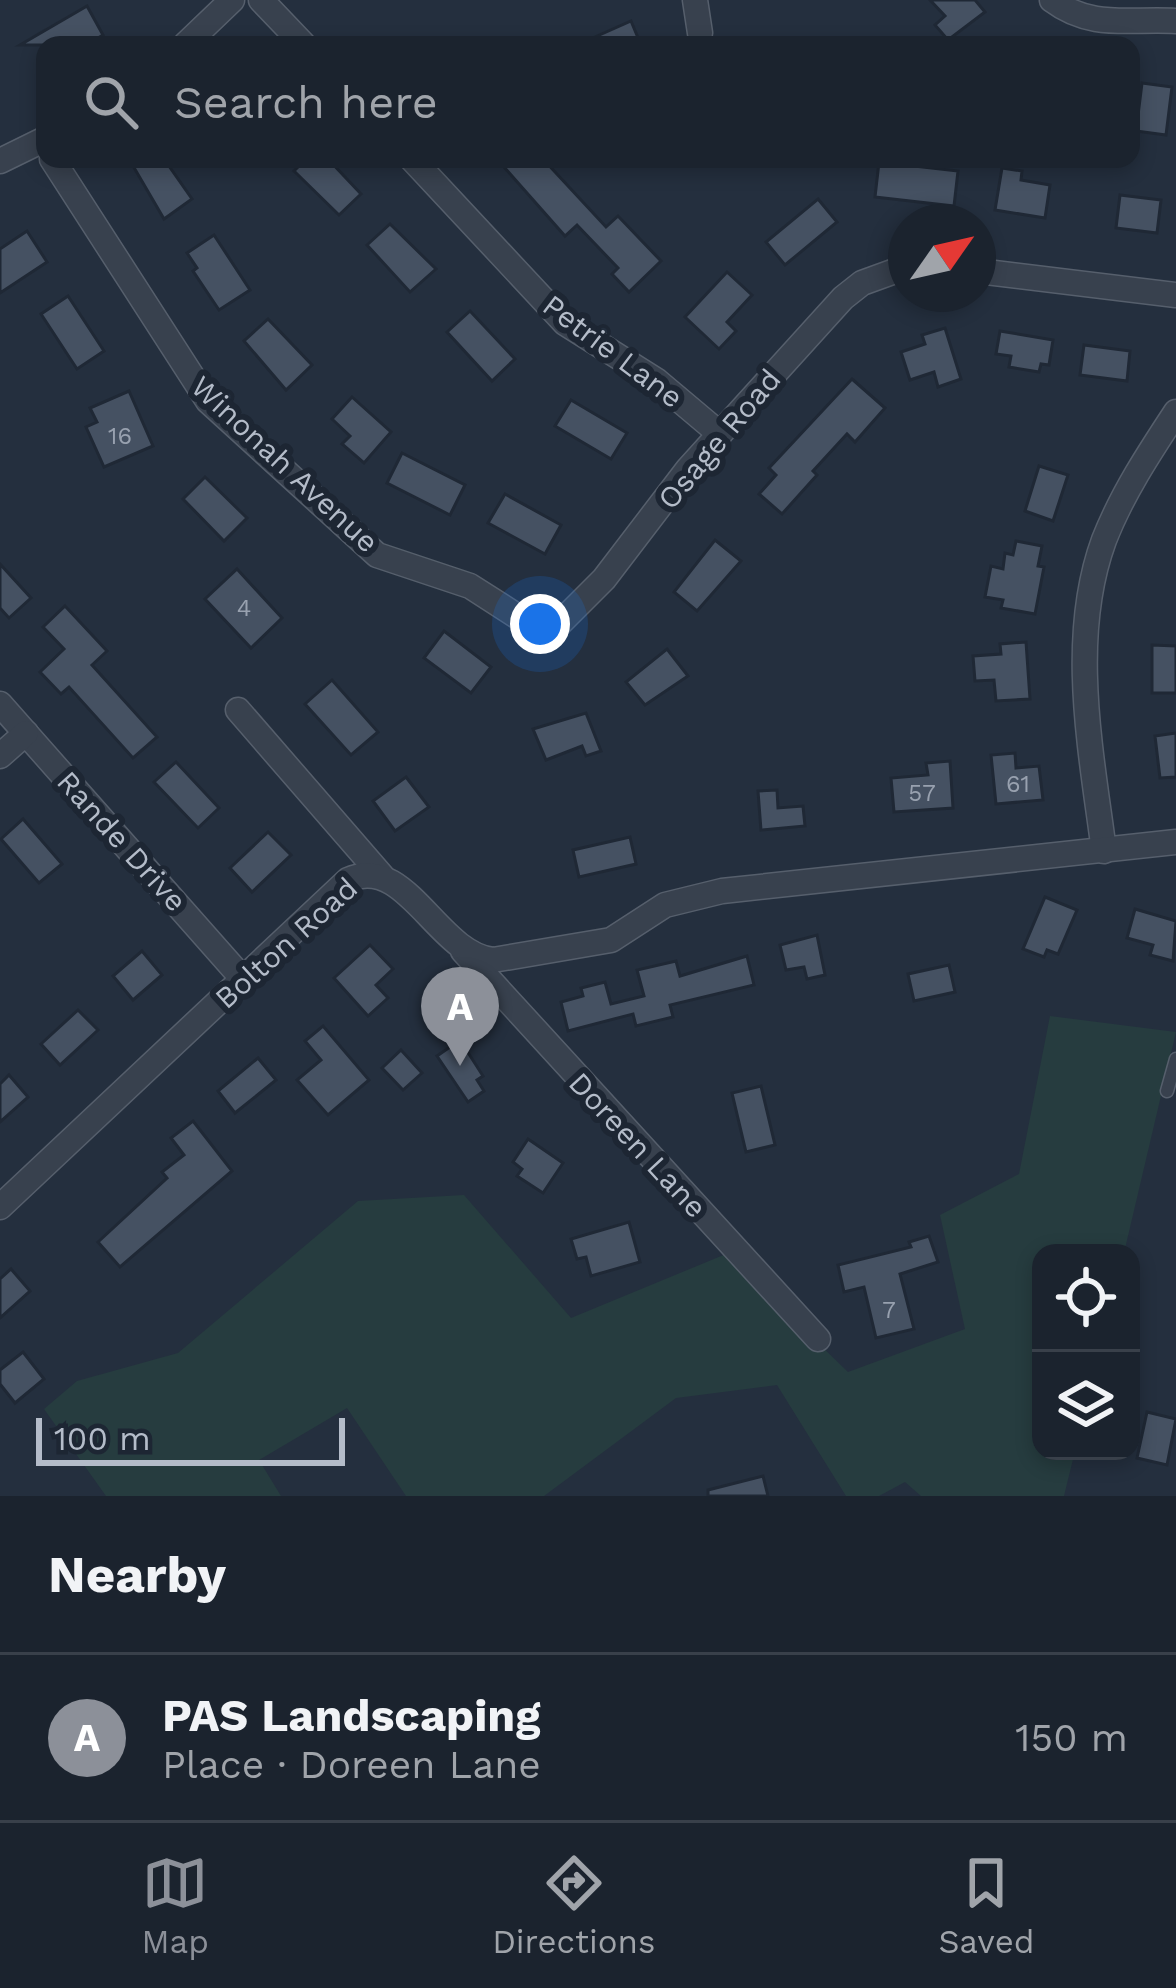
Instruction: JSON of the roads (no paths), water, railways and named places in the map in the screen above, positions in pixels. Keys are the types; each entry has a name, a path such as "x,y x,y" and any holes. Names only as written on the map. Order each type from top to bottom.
{"street":[{"path":"194,36 232,0"},
{"path":"261,0 295,36"},
{"path":"695,0 700,33"},
{"path":"1052,0 1085,19 1107,23 1176,21"},
{"path":"0,161 36,150"},
{"name":"Winonah Avenue","path":"59,168 208,401 377,555 470,586 534,627 545,629"},
{"name":"Petrie Lane","path":"420,168 565,323 656,381 720,434"},
{"name":"Osage Road","path":"545,629 559,624 604,580 688,469 843,298 862,283 888,273"},
{"path":"996,273 1176,295"},
{"path":"1104,851 1089,733 1086,661 1092,584 1119,505 1176,412"},
{"name":"Rande Drive","path":"0,704 243,980"},
{"path":"238,710 382,875"},
{"path":"0,756 26,733"},
{"path":"461,950 493,960 610,940 665,905 722,891 1176,842"},
{"name":"Bolton Road","path":"0,1207 348,880 382,875 461,950"},
{"name":"Doreen Lane","path":"461,950 818,1339"}],"lane":[{"path":"1167,1091 1176,1059"}],"place":[{"name":"PAS Landscaping","path":"460,1066"}]}
